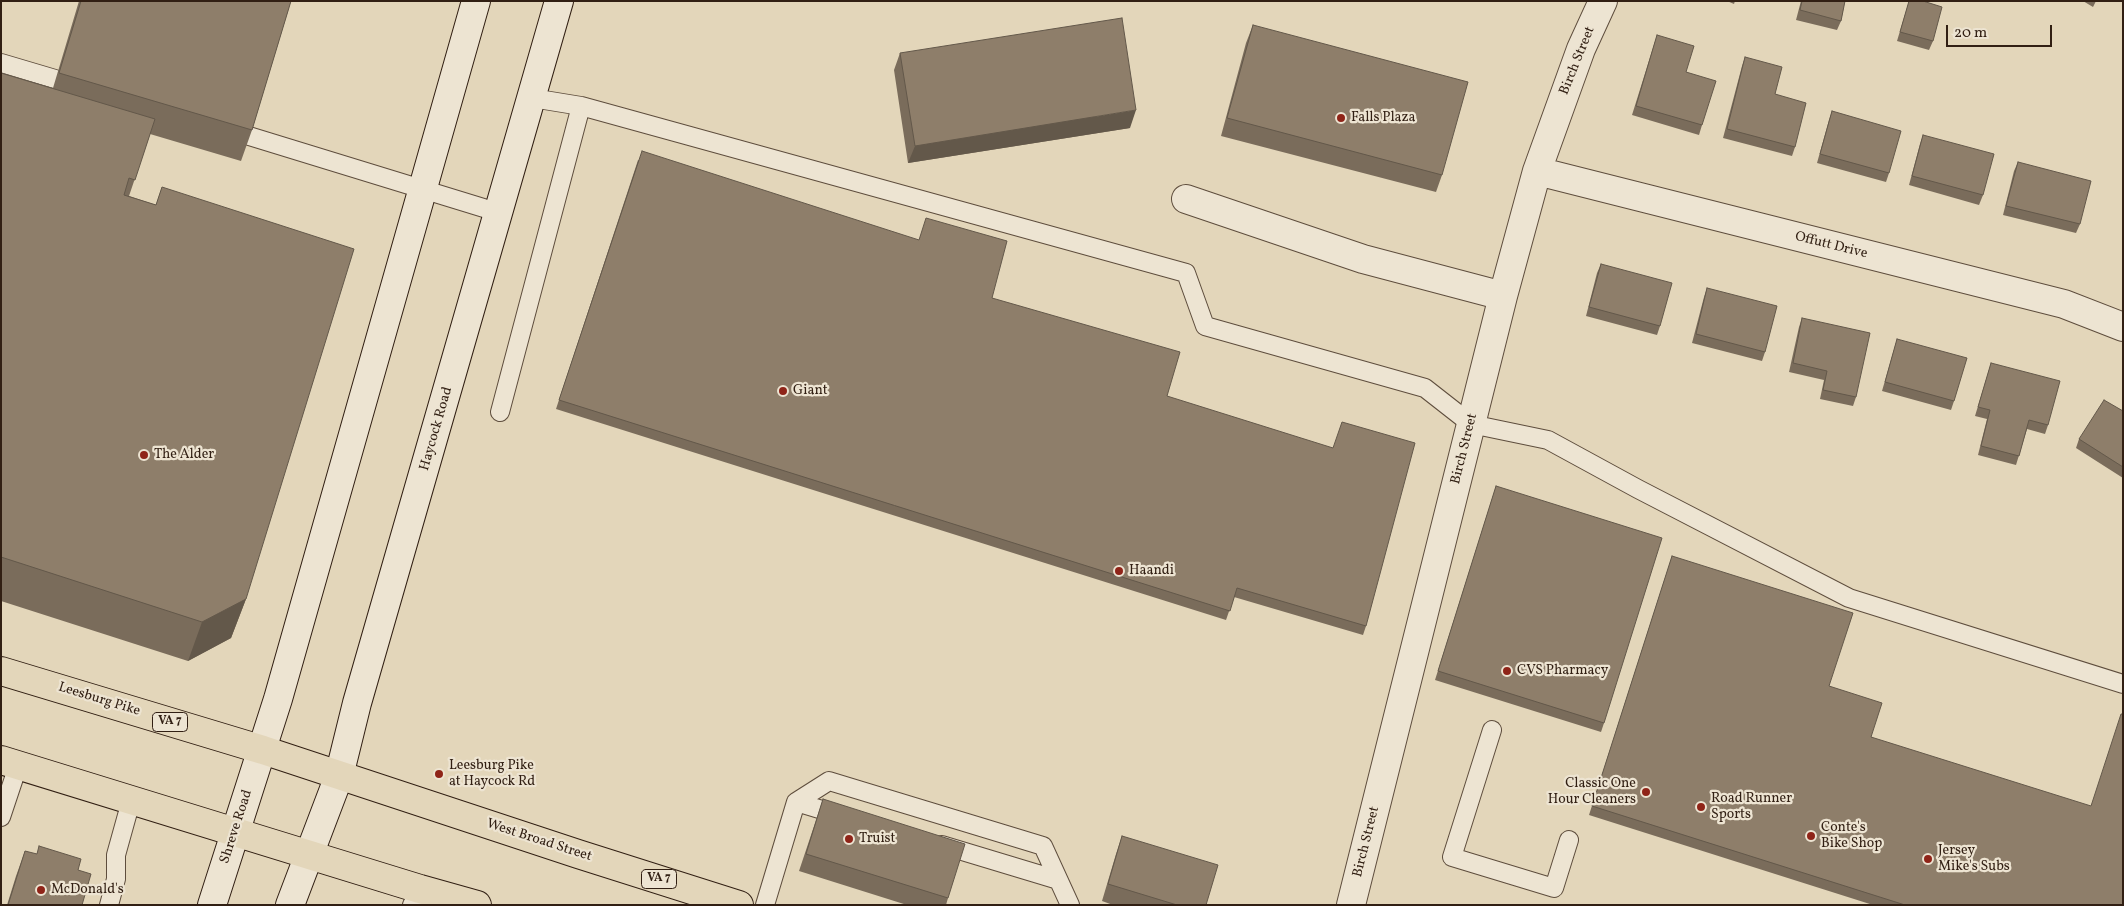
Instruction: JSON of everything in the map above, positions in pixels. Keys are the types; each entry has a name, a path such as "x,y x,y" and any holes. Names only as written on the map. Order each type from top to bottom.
{"main road":[{"path":"263,750 476,1"},
{"name":"Haycock Road","path":"310,855 339,776 357,703 500,213 559,1"},
{"name":"Birch Street","path":"1351,905 1503,296 1537,171 1581,49 1603,1"},
{"name":"Offutt Drive","path":"1537,171 2064,304 2123,327"},
{"path":"1186,199 1363,259 1503,296"},
{"name":"Leesburg Pike","path":"1,670 263,750 339,776"},
{"name":"Shreve Road","path":"212,905 263,750"},
{"path":"9,763 310,855 416,897 477,905"},
{"name":"West Broad Street","path":"339,776 739,905"},
{"path":"290,905 310,855"}],"lane":[{"path":"1,63 55,79"},
{"path":"532,98 581,106 1186,272 1205,326 1425,388 1471,424 1548,440 1638,490 1849,598 2123,684"},
{"path":"500,412 581,106"},
{"path":"249,136 500,213"},
{"path":"1492,730 1452,857 1554,888 1569,840"},
{"path":"1,817 9,763"},
{"path":"765,905 796,802 829,781 1043,846 1070,905"},
{"path":"109,905 116,879 116,855 131,801"},
{"path":"796,802 861,822"},
{"path":"927,841 1058,880"}],"building":[{"path":"81,1 291,1 252,130 59,73"},
{"path":"1802,1 1845,1 1841,21 1800,10"},
{"path":"1909,1 1923,1 1942,7 1933,41 1900,32"},
{"path":"1122,18 1136,110 915,146 900,53"},
{"name":"Falls Plaza","path":"1253,25 1468,82 1442,175 1227,118"},
{"path":"1657,35 1694,46 1686,72 1716,81 1702,125 1636,106"},
{"path":"1745,57 1782,67 1775,94 1806,103 1795,147 1727,129"},
{"name":"The Alder","path":"1,73 155,119 135,180 129,178 124,195 156,205 162,187 354,249 246,599 202,622 1,557"},
{"path":"1832,111 1901,131 1889,173 1820,154"},
{"path":"1923,135 1994,154 1983,195 1912,176"},
{"path":"642,151 919,240 926,218 1007,241 992,298 1180,352 1167,396 1333,448 1342,422 1415,443 1366,626 1237,588 1230,611 559,400"},
{"path":"2018,162 2091,181 2080,224 2006,206"},
{"path":"1601,264 1672,283 1660,326 1589,307"},
{"path":"1707,288 1777,306 1765,352 1696,334"},
{"path":"1802,318 1870,333 1856,397 1823,390 1827,371 1793,363"},
{"path":"1897,339 1967,358 1954,401 1885,382"},
{"path":"1991,363 2060,381 2048,425 2029,420 2019,456 1981,446 1990,410 1978,407"},
{"path":"2104,400 2123,411 2123,467 2079,439"},
{"path":"1496,486 1662,538 1604,723 1438,671"},
{"path":"1672,556 1853,613 1829,686 1882,703 1871,737 2091,806 2121,714 2123,714 2123,905 1905,905 1592,806"},
{"name":"Truist","path":"823,799 965,844 948,898 806,854"},
{"path":"1122,836 1218,865 1206,905 1177,905 1108,884"},
{"path":"39,846 81,859 78,870 91,874 82,905 8,905 25,851 37,854"}],"place":[{"name":"Falls Plaza","path":"1341,118"},
{"name":"Giant","path":"783,391"},
{"name":"The Alder","path":"144,455"},
{"name":"Haandi","path":"1119,571"},
{"name":"CVS Pharmacy","path":"1507,671"},
{"name":"Leesburg Pike at Haycock Rd","path":"439,774"},
{"name":"Classic One Hour Cleaners","path":"1646,792"},
{"name":"Road Runner Sports","path":"1701,807"},
{"name":"Conte's Bike Shop","path":"1811,836"},
{"name":"Truist","path":"849,839"},
{"name":"Jersey Mike's Subs","path":"1928,859"},
{"name":"McDonald's","path":"41,890"}]}
